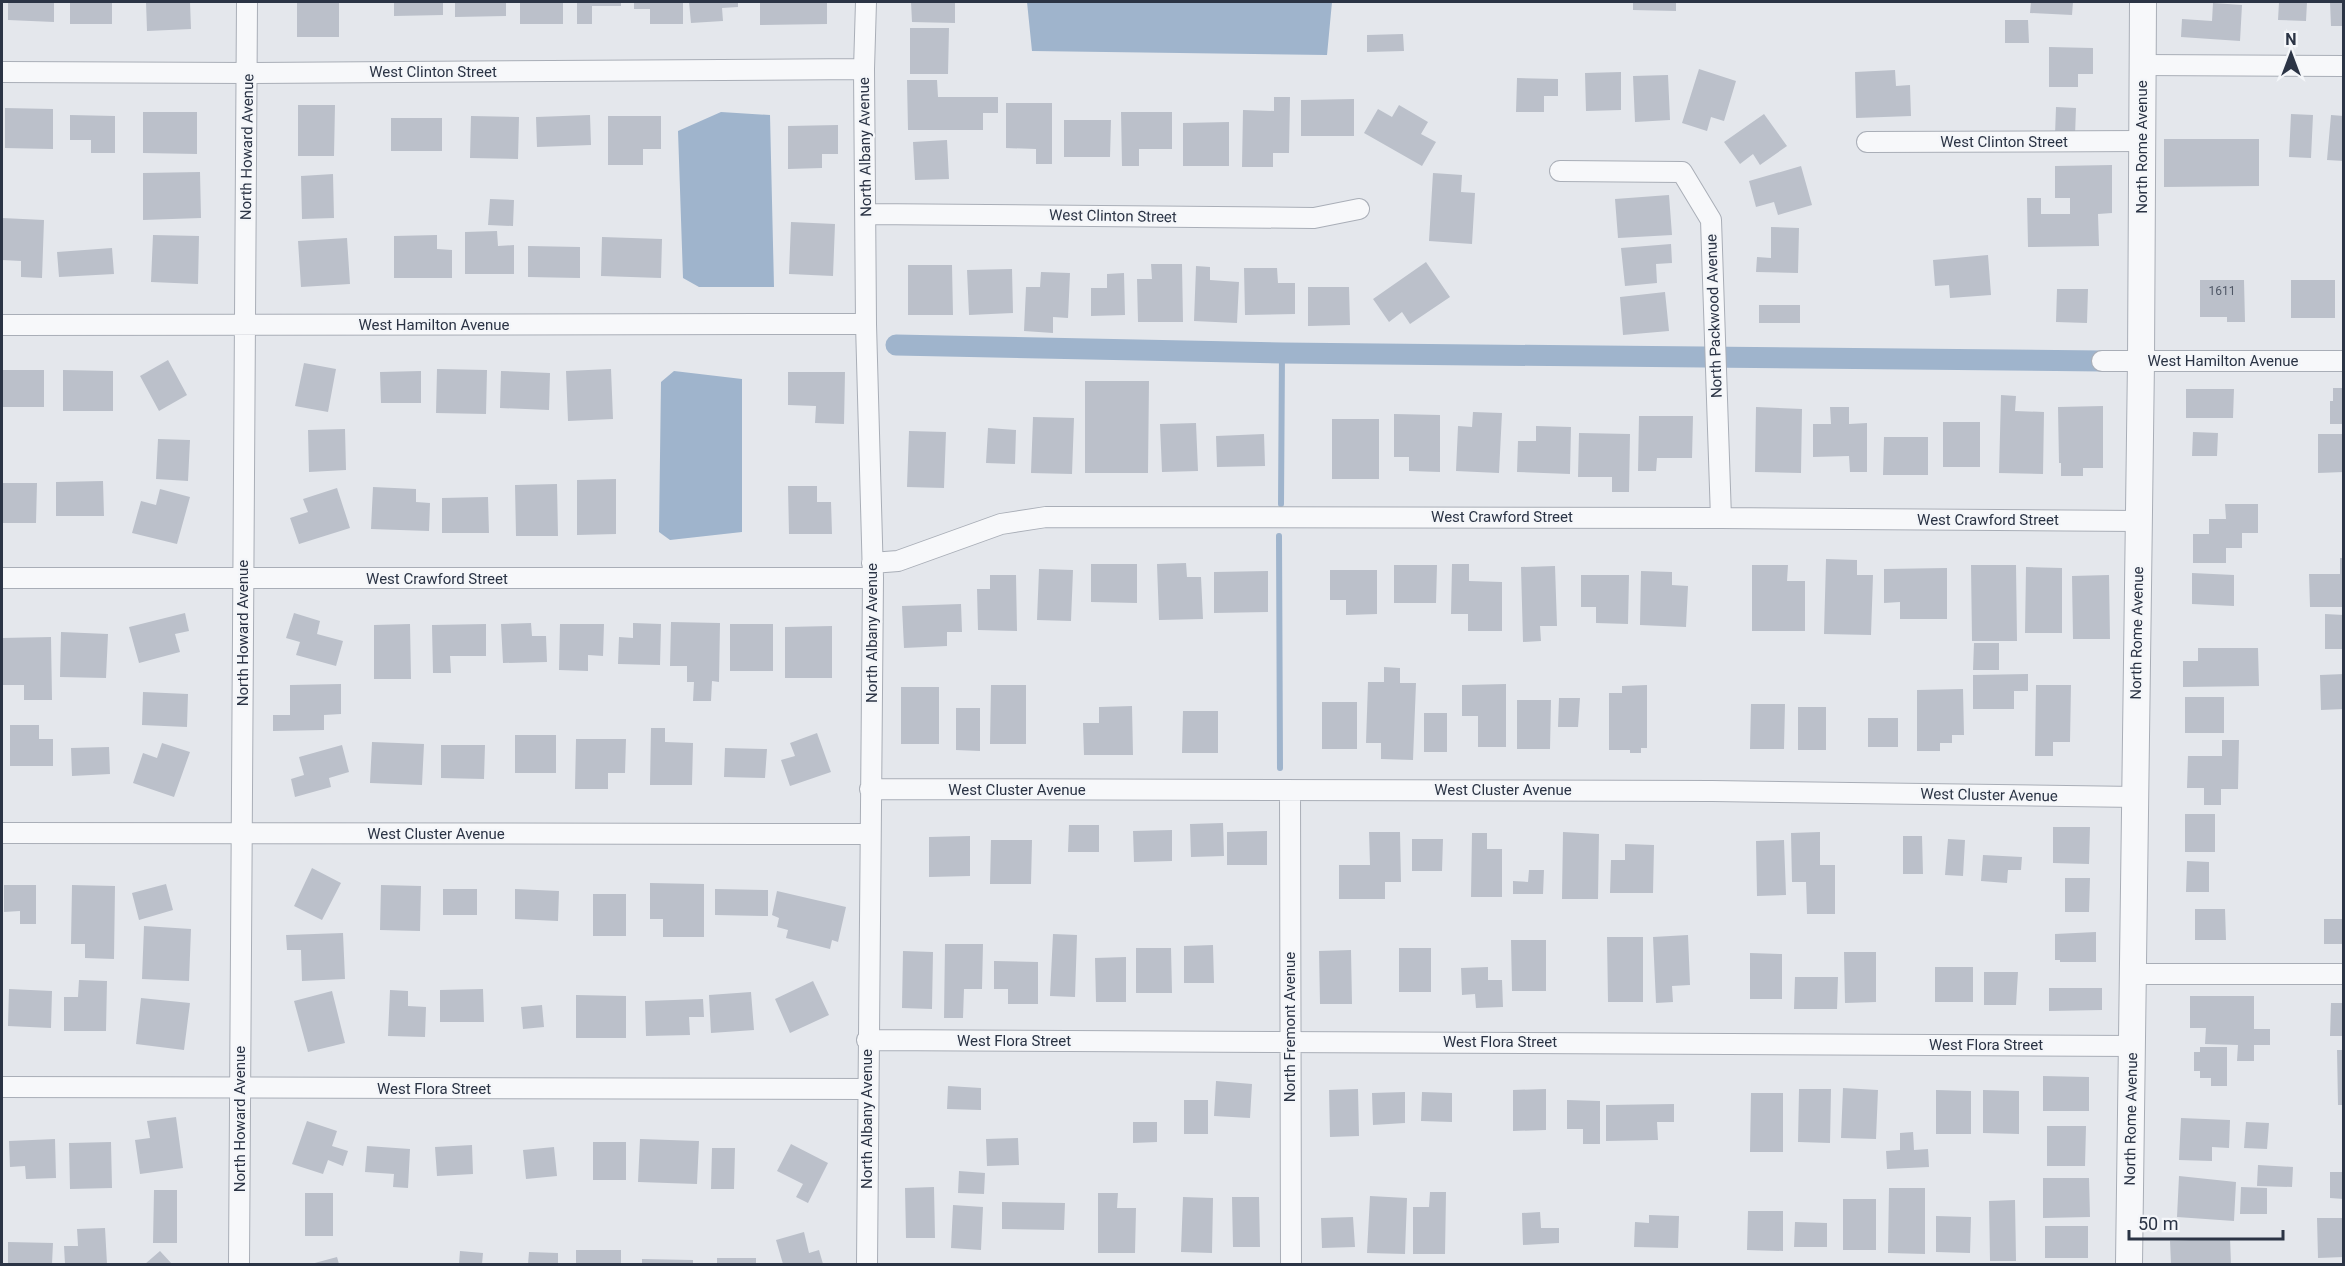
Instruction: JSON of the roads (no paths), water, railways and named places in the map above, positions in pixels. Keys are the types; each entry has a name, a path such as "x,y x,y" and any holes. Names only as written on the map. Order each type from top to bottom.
{"street":[{"name":"North Howard Avenue","path":"239,1264 247,2"},
{"name":"North Albany Avenue","path":"866,2 864,69 866,324 872,571 867,1264"},
{"name":"North Rome Avenue","path":"2129,1264 2141,361 2143,2"},
{"path":"2142,65 2343,66"},
{"name":"West Clinton Street","path":"2,72 247,73 864,69"},
{"name":"West Clinton Street","path":"1868,142 2141,141"},
{"name":"North Packwood Avenue","path":"1560,171 1682,172 1711,220 1721,518"},
{"name":"West Clinton Street","path":"866,214 1314,218 1359,208"},
{"name":"West Hamilton Avenue","path":"2,325 866,324"},
{"name":"West Hamilton Avenue","path":"2102,361 2343,361"},
{"name":"West Crawford Street","path":"2,578 243,579 872,571 1001,524 1046,517 2138,521"},
{"name":"West Cluster Avenue","path":"870,789 1712,791 2136,797"},
{"name":"North Fremont Avenue","path":"1290,790 1291,1264"},
{"name":"West Cluster Avenue","path":"2,832 870,834"},
{"path":"2133,974 2343,974"},
{"name":"West Flora Street","path":"867,1040 2133,1046"},
{"name":"West Flora Street","path":"2,1087 867,1089"}],"water":[{"path":"1027,2 1332,2 1327,55 1032,51"},
{"path":"721,112 770,115 774,287 699,287 683,278 678,131"},
{"path":"674,371 742,379 742,532 670,540 659,532 661,382"}],"waterway":[{"path":"896,345 1282,353 2102,361"},
{"path":"1281,504 1282,353"},
{"path":"1279,536 1280,768"}]}
